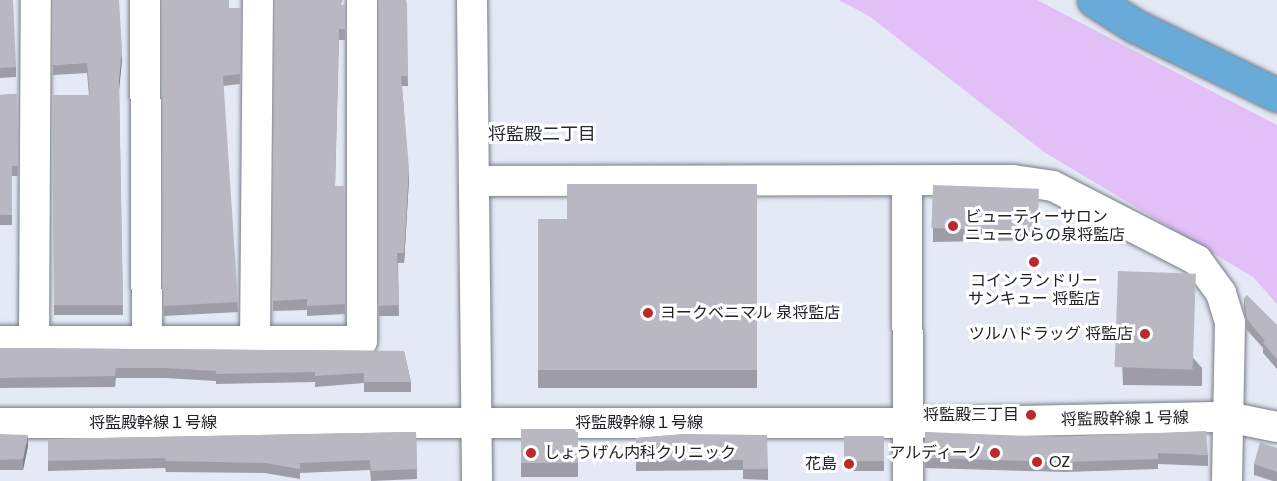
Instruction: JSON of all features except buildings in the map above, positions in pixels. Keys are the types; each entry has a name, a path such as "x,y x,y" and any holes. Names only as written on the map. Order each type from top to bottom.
{"highway":[{"path":"1094,0 1135,26 1215,67 1277,95"},
{"path":"1215,67 1277,70"}],"street":[{"path":"34,340 36,0"},
{"path":"145,0 147,339"},
{"path":"255,342 258,0"},
{"path":"0,341 147,339 255,342 362,341 362,0"},
{"path":"472,0 477,481"},
{"path":"474,182 1013,180 1053,186 1197,260 1221,293 1230,323 1227,481"},
{"path":"907,182 908,481"},
{"name":"将監殿幹線１号線","path":"0,423 908,423 1228,417 1277,427"}],"shaded area":[{"path":"839,0 1037,0 1277,125 1277,304 1253,277 1044,152 869,16"}],"place":[{"name":"ビューティーサロン ニューひらの泉将監店","path":"953,226"},
{"name":"コインランドリー サンキュー 将監店","path":"1034,262"},
{"name":"ヨークベニマル 泉将監店","path":"648,313"},
{"name":"ツルハドラッグ 将監店","path":"1145,334"},
{"name":"将監殿三丁目","path":"1031,415"},
{"name":"しょうげん内科クリニック","path":"531,453"},
{"name":"アルディーノ","path":"995,453"},
{"name":"OZ","path":"1037,462"},
{"name":"花島","path":"849,464"}],"district":[{"name":"将監殿二丁目","path":"542,134"}]}
